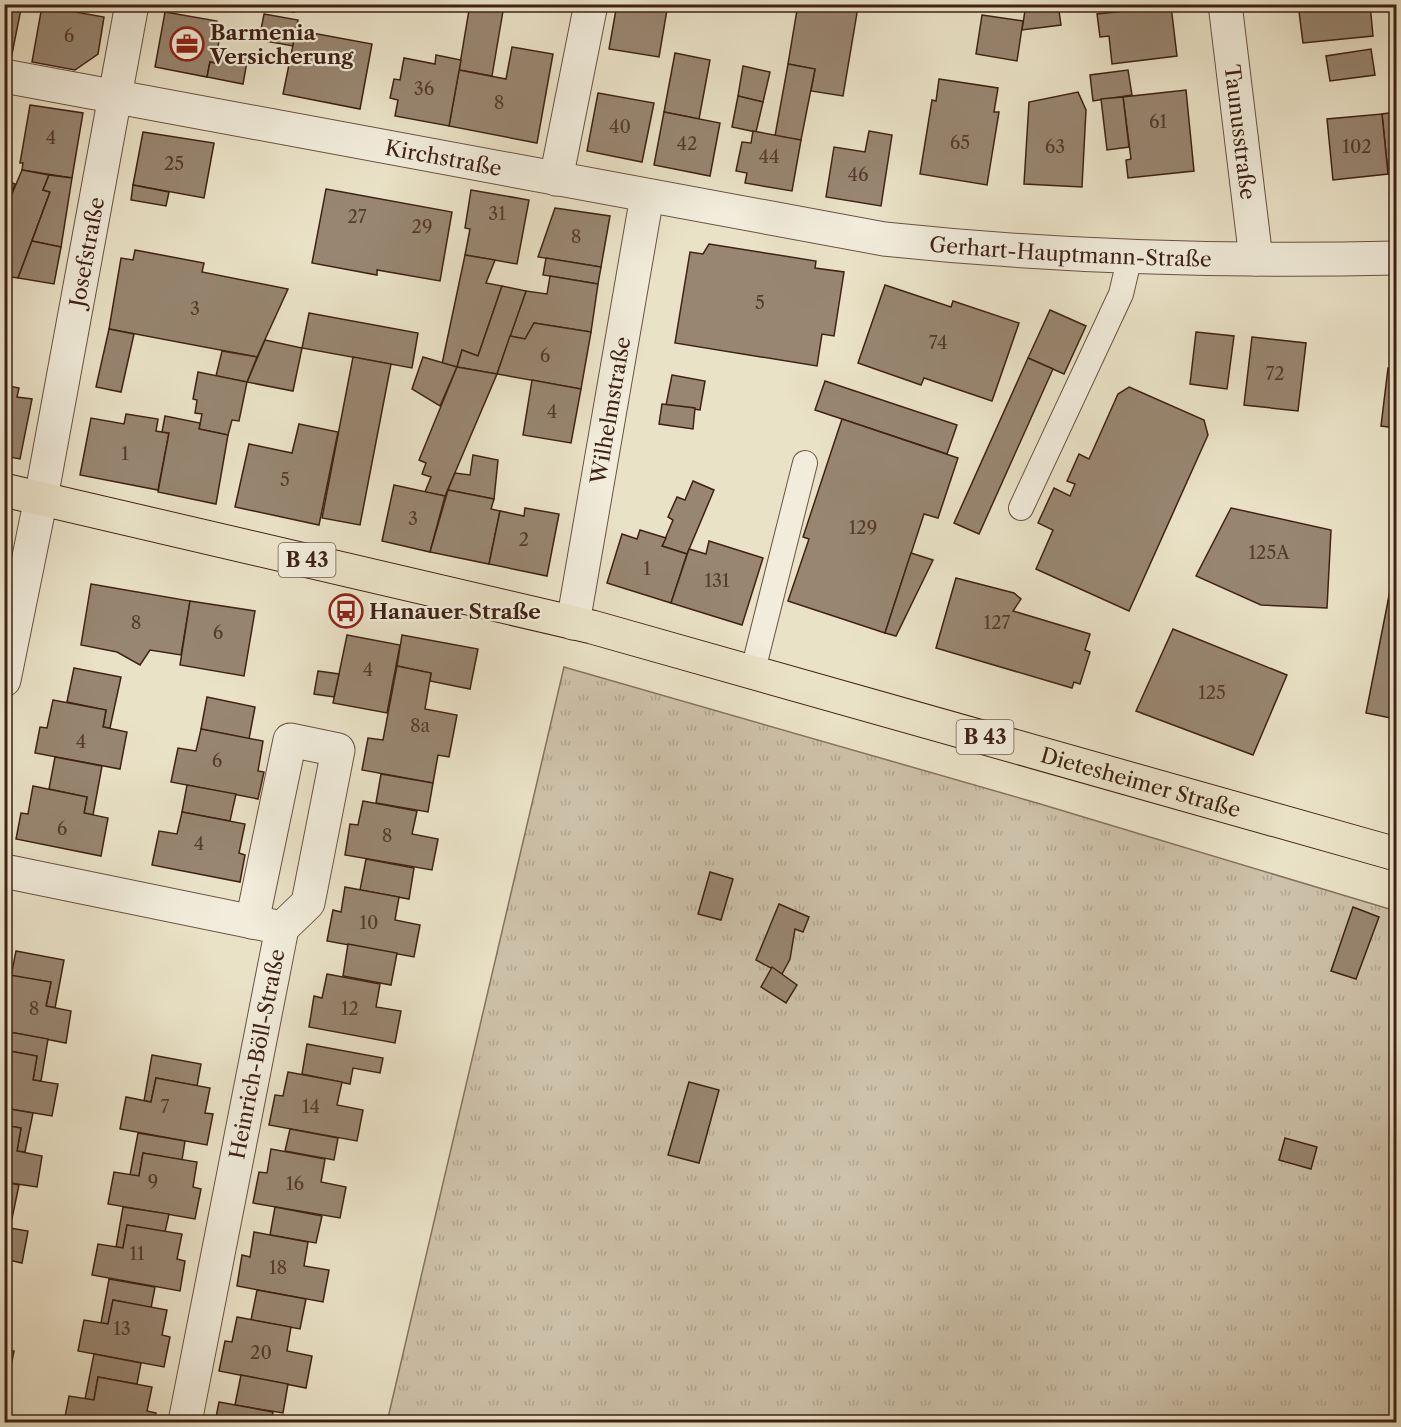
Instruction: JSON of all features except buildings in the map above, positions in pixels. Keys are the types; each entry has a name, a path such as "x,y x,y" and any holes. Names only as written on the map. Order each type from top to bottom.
{"main road":[{"name":"B 43","path":"4,490 573,623"},
{"name":"Dietesheimer Straße","path":"573,623 753,670 1396,854"}],"street":[{"name":"Josefstraße","path":"4,680 41,498 132,4"},
{"path":"556,178 591,4"},
{"name":"Taunusstraße","path":"1225,4 1256,260"},
{"name":"Kirchstraße","path":"4,76 884,239"},
{"name":"Wilhelmstraße","path":"573,623 647,196"},
{"name":"Gerhart-Hauptmann-Straße","path":"884,239 978,249 1130,256 1256,260 1396,258"},
{"name":"Gerhart-Hauptmann-Straße","path":"1256,260 1396,279"},
{"path":"290,740 339,750 308,903 267,925 290,740"},
{"name":"Heinrich-Böll-Straße","path":"4,871 267,925 184,1422"}],"lane":[{"path":"1021,508 1121,294 1130,256"},
{"path":"753,670 805,463"}],"green space":[{"path":"564,667 1037,803 1396,911 1396,1422 387,1422"}],"place":[{"name":"Barmenia Versicherung","path":"187,44"},
{"name":"Hanauer Straße","path":"346,611"}]}
